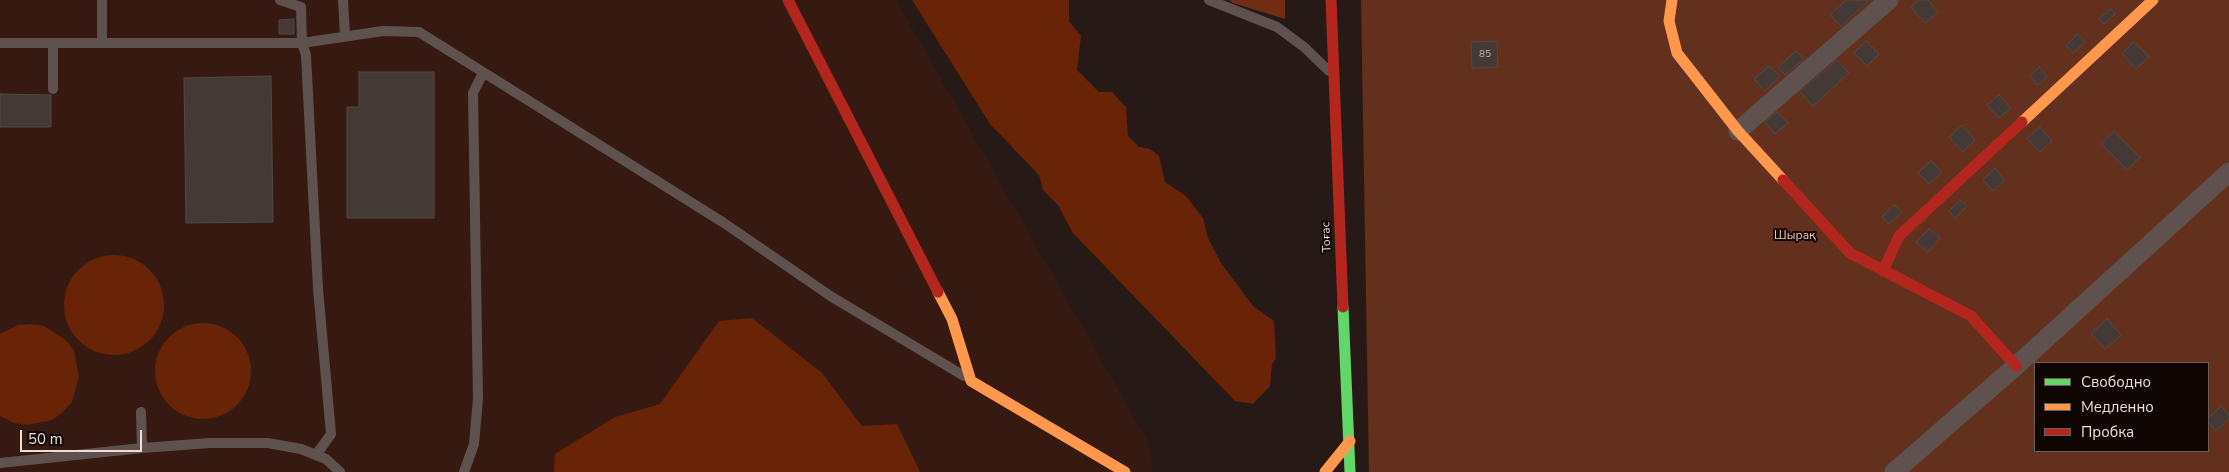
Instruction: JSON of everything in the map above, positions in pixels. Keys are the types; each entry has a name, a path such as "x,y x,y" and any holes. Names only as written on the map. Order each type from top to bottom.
{"main road":[{"path":"788,0 952,319 971,380 1124,472"},
{"name":"Тоғас","path":"1330,0 1350,472"},
{"path":"1672,0 1669,21 1676,53 1738,131 1850,253 1971,316 2016,366"},
{"path":"1883,271 1899,236 2153,0"},
{"path":"1325,472 1350,440"}],"street":[{"path":"1738,131 1889,0"},
{"path":"1894,472 2226,182"}],"lane":[{"path":"102,0 102,43"},
{"path":"280,0 301,7 302,43 306,55 318,289 331,434 316,455"},
{"path":"343,0 345,35"},
{"path":"1209,0 1277,27 1304,47 1334,75"},
{"path":"0,43 302,43 383,30 419,32 724,223 832,297 971,380"},
{"path":"52,43 52,89"},
{"path":"464,472 474,444 478,399 473,93 483,73"},
{"path":"141,412 142,448"},
{"path":"0,463 142,448 210,443 268,443 301,449 326,459 340,472"}],"shaded area":[{"path":"0,0 896,0 1148,442 1153,472 0,472"},
{"path":"912,0 1069,0 1069,21 1081,36 1077,70 1099,92 1112,92 1126,107 1128,136 1139,147 1150,149 1159,156 1165,182 1186,196 1203,218 1208,238 1221,263 1253,306 1274,321 1276,359 1272,364 1270,386 1253,404 1235,401 1073,233 1058,205 1043,190 1039,175 990,124"},
{"path":"1229,0 1285,0 1285,19 1233,3"},
{"path":"114,255 133,259 150,269 160,286 164,305 160,324 150,341 133,351 114,355 95,351 78,341 68,324 64,305 68,286 78,269 95,259"},
{"path":"752,318 822,373 862,426 897,424 920,472 554,472 555,454 615,417 660,404 719,321"},
{"path":"194,323 212,323 230,331 243,344 251,362 248,390 230,411 212,419 194,419 176,411 163,398 155,380 155,362 163,344 176,331"},
{"path":"18,325 44,326 67,341 74,351 79,377 72,402 63,412 52,420 27,425 14,423 0,416 0,334"}],"green space":[{"name":"Шырақ","path":"1361,0 2229,0 2229,472 1369,472"}],"building":[{"path":"1846,0 1869,0 1841,26 1830,15"},
{"path":"1919,0 1928,0 1938,12 1925,23 1911,7"},
{"path":"2111,9 2115,14 2104,24 2099,19"},
{"path":"294,19 294,34 279,34 279,20"},
{"path":"2078,34 2085,42 2073,53 2066,45"},
{"path":"1497,41 1498,67 1472,68 1471,42"},
{"path":"1866,41 1879,54 1867,66 1854,53"},
{"path":"2134,42 2149,57 2136,69 2122,53"},
{"path":"1796,51 1804,59 1785,75 1778,67"},
{"path":"1837,60 1849,73 1813,106 1800,92"},
{"path":"1769,66 1780,76 1765,91 1754,79"},
{"path":"2039,67 2047,77 2038,85 2030,76"},
{"path":"359,72 434,72 434,218 347,218 347,107 359,107"},
{"path":"271,76 273,222 186,223 184,78"},
{"path":"0,94 51,95 51,127 0,127"},
{"path":"1999,95 2011,108 1999,118 1987,105"},
{"path":"1777,112 1788,123 1775,134 1765,122"},
{"path":"1962,125 1975,140 1963,152 1949,137"},
{"path":"2040,127 2052,141 2040,152 2027,138"},
{"path":"2114,131 2140,157 2127,170 2101,144"},
{"path":"1931,161 1942,172 1929,184 1918,173"},
{"path":"1995,168 2005,180 1993,191 1983,180"},
{"path":"1961,200 1967,206 1955,218 1949,211"},
{"path":"1894,205 1902,212 1889,224 1882,217"},
{"path":"1929,229 1940,238 1928,252 1916,242"},
{"path":"2107,319 2121,335 2105,349 2091,334"},
{"path":"2221,406 2229,415 2229,419 2216,431 2209,423 2209,418"}],"traffic: fast":[{"path":"1343,307 1350,472"}],"traffic: slow":[{"path":"1672,0 1669,21 1677,53 1738,131 1783,180"},
{"path":"2022,122 2153,0"},
{"path":"938,292 952,319 971,381 1125,472"},
{"path":"1325,472 1350,441"}],"traffic: jam":[{"path":"788,0 938,292"},
{"path":"1331,0 1343,307"},
{"path":"1883,271 1899,236 2022,122"},
{"path":"1783,180 1850,253 1971,316 2016,366"}]}
